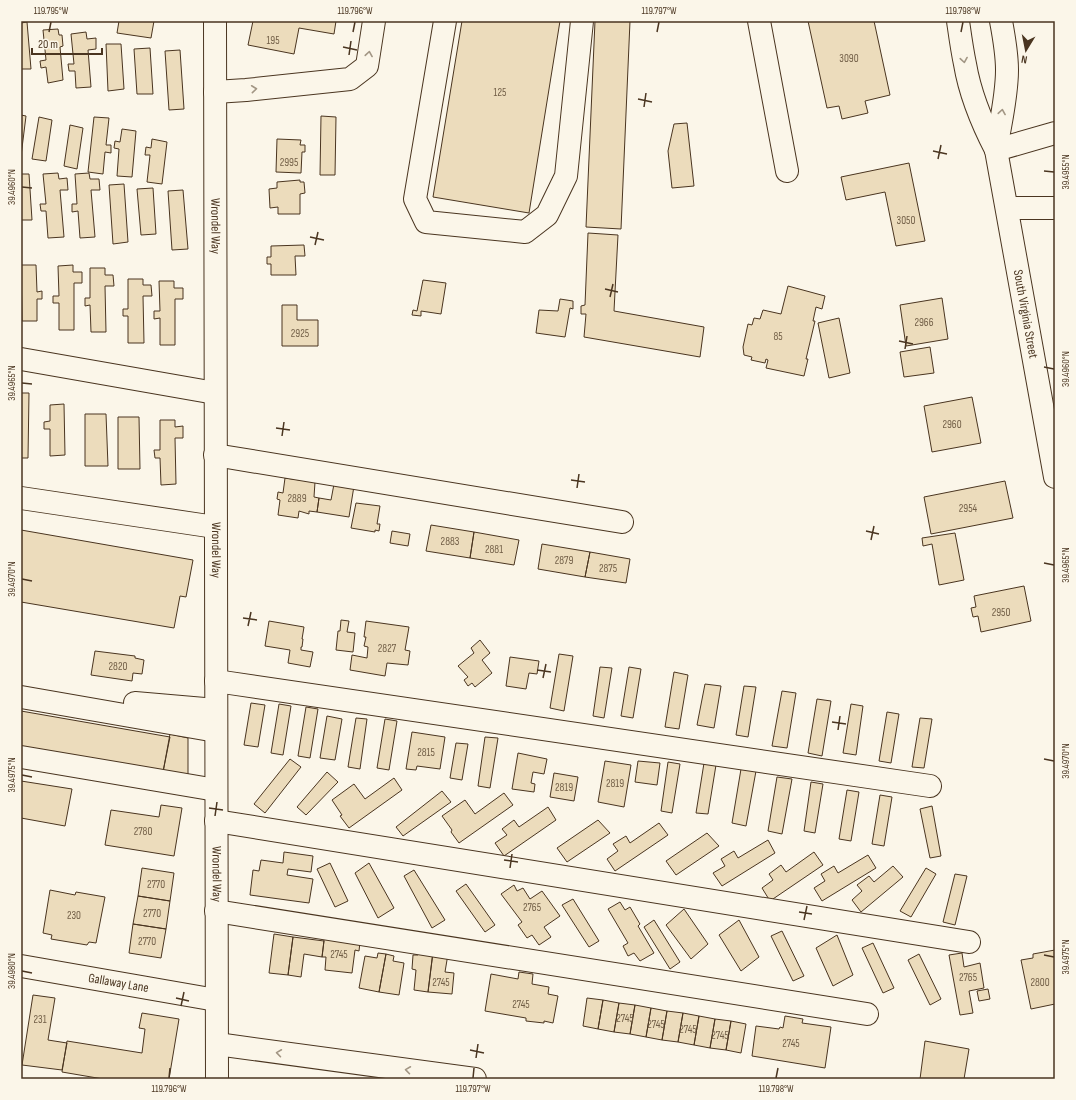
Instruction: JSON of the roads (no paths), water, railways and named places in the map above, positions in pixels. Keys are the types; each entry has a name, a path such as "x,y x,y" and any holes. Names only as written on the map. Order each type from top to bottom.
{"street":[{"name":"Wrondel Way","path":"215,21 217,1079"},
{"path":"215,92 350,79 367,66 374,21"},
{"path":"445,21 415,199 426,222 525,232 547,214 566,176 582,21"},
{"path":"759,21 787,171"},
{"name":"South Virginia Street","path":"958,21 965,65 974,100 984,127 996,150 1055,477"},
{"name":"South Virginia Street","path":"996,150 1007,71 1001,21"},
{"path":"996,150 1055,133"},
{"path":"1007,208 1055,208"},
{"path":"21,359 215,393"},
{"path":"215,455 622,522"},
{"path":"21,498 215,527"},
{"path":"216,681 930,786"},
{"path":"21,682 216,720"},
{"path":"21,697 216,720"},
{"path":"21,757 216,790"},
{"path":"216,821 969,942"},
{"path":"216,911 867,1014"},
{"name":"Gallaway Lane","path":"21,966 216,1000"},
{"path":"217,1044 475,1079"}]}
